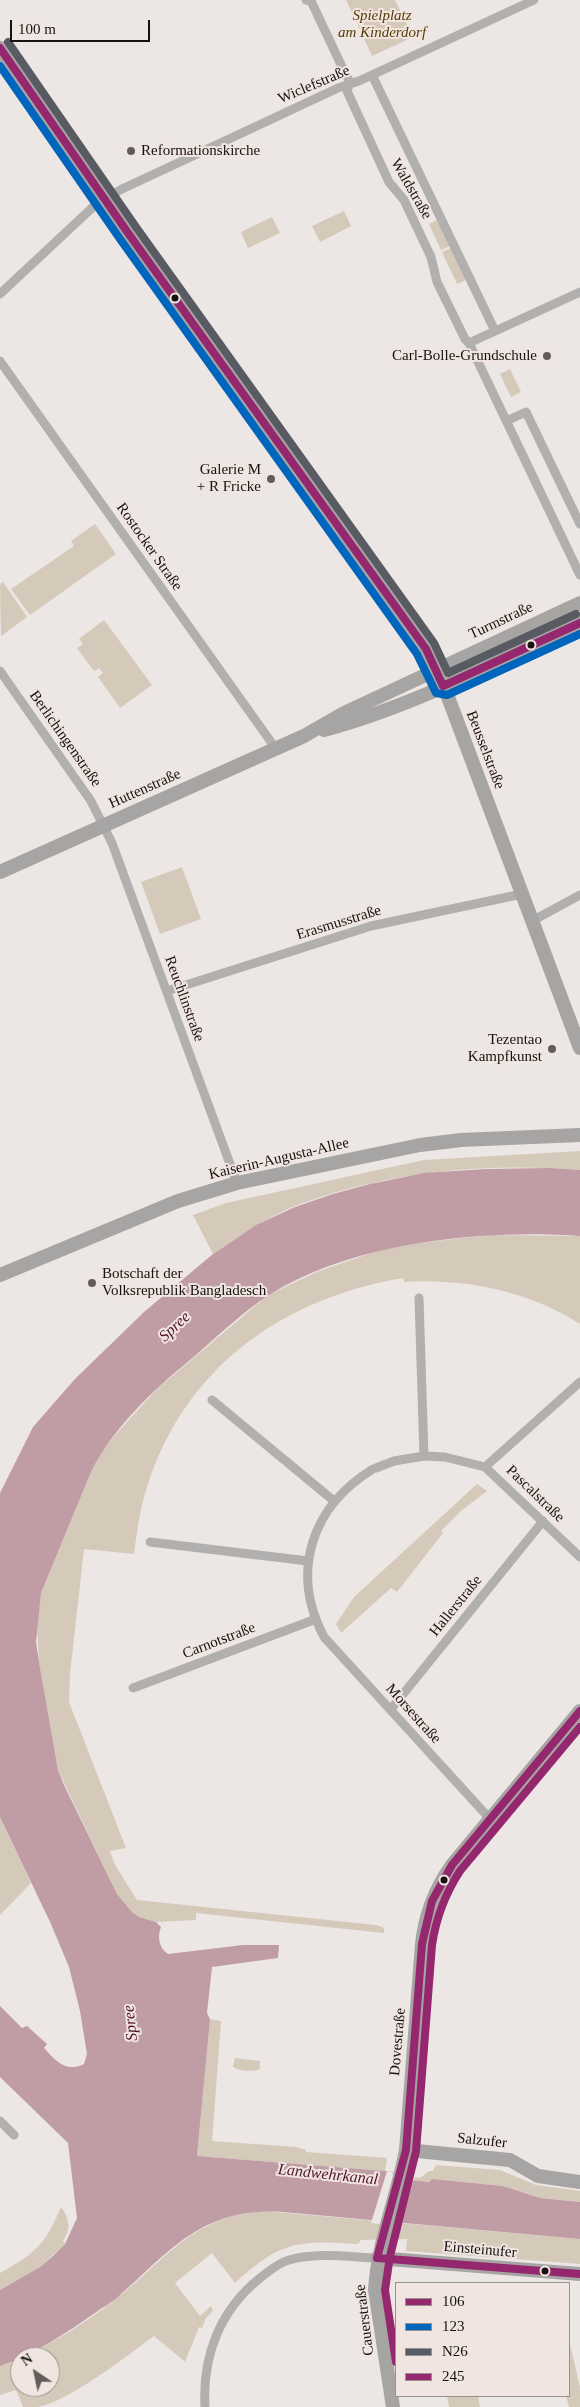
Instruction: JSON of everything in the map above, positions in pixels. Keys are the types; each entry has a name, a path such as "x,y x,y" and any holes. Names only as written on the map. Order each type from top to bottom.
{"main road":[{"name":"Beusselstraße","path":"0,48 426,649 443,686 580,1048"},
{"name":"Turmstraße","path":"436,669 580,603"},
{"path":"443,686 580,623"},
{"name":"Huttenstraße","path":"0,872 304,736 344,713 436,669"},
{"name":"Huttenstraße","path":"304,736 374,715 443,686"},
{"name":"Kaiserin-Augusta-Allee","path":"0,1275 178,1202 237,1183 420,1145 461,1140 580,1135"},
{"name":"Dovestraße","path":"384,2231 402,2173 406,2150 422,1937 427,1914 438,1886 452,1865 580,1711"},
{"name":"Salzufer","path":"406,2150 510,2160 538,2176 580,2182"},
{"name":"Cauerstraße","path":"384,2231 377,2258 375,2290 393,2407"},
{"name":"Einsteinufer","path":"377,2258 580,2274"}],"street":[{"name":"Waldstraße","path":"306,0 311,1 350,82 347,91 362,126 389,182 404,200 431,257 438,282 464,338 469,343 580,575"},
{"name":"Wiclefstraße","path":"0,294 93,207 127,186 350,82 372,75 534,0"},
{"name":"Waldstraße","path":"372,75 495,331"},
{"path":"469,343 580,292"},
{"name":"Rostocker Straße","path":"0,361 276,749"},
{"path":"506,421 526,412 580,524"},
{"name":"Berlichingenstraße","path":"0,670 91,801 104,826"},
{"name":"Reuchlinstraße","path":"104,826 112,843 237,1183"},
{"name":"Erasmusstraße","path":"166,991 371,926 522,894"},
{"path":"532,921 580,895"},
{"path":"419,1298 424,1456"},
{"path":"486,1467 580,1382"},
{"path":"212,1400 334,1501"},
{"name":"Pascalstraße","path":"317,1623 309,1596 308,1561 317,1530 334,1501 352,1483 375,1468 394,1461 424,1456 445,1457 486,1467 580,1557"},
{"name":"Hallerstraße","path":"391,1710 543,1521"},
{"path":"150,1542 308,1561"},
{"name":"Morsestraße","path":"317,1623 324,1637 490,1819"},
{"name":"Carnotstraße","path":"133,1688 317,1623"},
{"path":"0,2121 14,2135"},
{"path":"205,2407 205,2380 216,2336 232,2306 256,2281 277,2266 298,2258 314,2256 377,2258"}],"green space":[{"name":"Spielplatz am Kinderdorf","path":"346,0 395,0 413,37 372,56"},
{"path":"344,211 351,226 320,242 312,226"},
{"path":"272,217 280,233 248,248 241,232"},
{"path":"437,220 450,246 441,250 429,224"},
{"path":"451,248 466,280 457,284 442,252"},
{"path":"510,369 521,392 511,397 500,374"},
{"path":"95,524 116,554 30,615 11,589 74,546 71,541"},
{"path":"3,582 27,617 1,636 0,584"},
{"path":"576,612 577,615 467,667 466,664"},
{"path":"104,620 152,685 120,708 98,677 103,673 99,668 94,671 77,648 83,644 79,639"},
{"path":"182,867 201,919 160,934 141,882"},
{"path":"580,1151 580,1170 508,1167 435,1172 364,1185 329,1194 295,1206 263,1221 213,1254 193,1215 226,1203 424,1160"},
{"path":"491,1235 580,1236 580,1324 539,1303 495,1289 450,1282 404,1282 403,1278 359,1288 318,1302 279,1321 244,1345 213,1373 186,1407 164,1444 147,1487 134,1554 84,1549 70,1674 69,1702 126,1848 110,1851 115,1865 137,1900 376,1925 384,1928 384,1933 196,1913 196,1920 156,1922 139,1917 132,1912 117,1894 58,1770 39,1662 37,1627 41,1593 99,1456 115,1435 157,1389 268,1295 319,1271 377,1251 409,1244"},
{"path":"477,1484 487,1491 461,1511 441,1531 443,1533 397,1592 391,1588 341,1633 336,1624 354,1597"},
{"path":"0,1817 31,1883 0,1915"},
{"path":"210,2019 221,2021 212,2141 296,2147 306,2150 306,2152 387,2158 385,2171 197,2156"},
{"path":"235,2058 260,2061 260,2069 251,2071 235,2068 233,2067"},
{"path":"436,2165 500,2170 536,2185 580,2191 580,2202 540,2198 503,2186 432,2179 429,2182 414,2181 415,2177 420,2178 429,2171 433,2171"},
{"path":"61,2207 68,2220 67,2233 63,2241 65,2244 40,2267 0,2290 0,2273 22,2260 38,2247 50,2231"},
{"path":"264,2211 580,2239 580,2264 406,2251 407,2239 361,2240 358,2244 320,2242 291,2246 278,2251 251,2269 235,2283 212,2253 175,2283 200,2316 211,2306 213,2311 206,2318 202,2328 199,2327 185,2362 154,2336 98,2377 65,2396 38,2407 23,2407 19,2397 60,2397 60,2347 42,2347 71,2331 116,2299 182,2242 218,2221 240,2214"},
{"path":"570,2344 580,2387 580,2407 569,2407 566,2397 570,2397"},
{"path":"10,2362 10,2392 0,2395 0,2366"},
{"path":"447,2397 478,2397 480,2407 449,2407"}],"water":[{"path":"549,1168 580,1170 580,1236 542,1234 461,1238 379,1251 339,1262 302,1277 259,1302 162,1384 134,1411 110,1440 91,1472 41,1593 36,1642 58,1770 117,1894 132,1912 139,1917 156,1922 161,1927 160,1942 168,1954 243,1945 279,1945 278,1958 212,1967 207,2013 210,2019 197,2156 385,2171 401,2173 400,2179 429,2182 432,2179 503,2186 540,2198 580,2202 580,2239 283,2212 255,2212 231,2216 210,2224 191,2235 155,2263 117,2298 49,2343 41,2347 10,2347 10,2362 0,2366 0,2290 40,2267 53,2256 65,2244 77,2218 68,2143 0,2077 0,2006 22,2028 27,2026 47,2044 44,2048 62,2064 72,2067 84,2064 87,2054 80,2011 69,1967 51,1924 0,1817 0,1493 33,1427 75,1379 144,1312 213,1254 256,1225 295,1207 370,1184 424,1173 486,1169"}],"pier":[{"path":"387,2171 414,2178 399,2226 371,2223"}],"transit line":[{"name":"N26","path":"8,42 136,227 434,643 448,673 576,614"},
{"name":"106","path":"0,48 128,233 426,649 443,686 580,623"},
{"name":"123","path":"0,66 120,239 417,654 436,693 447,695 580,634"},
{"name":"245","path":"377,2258 406,2150 422,1944 432,1901 452,1865 580,1711"},
{"path":"395,2355 385,2290 390,2256 416,2151 432,1945 436,1925 446,1897 460,1871 580,1727"},
{"name":"245","path":"377,2258 580,2274"}],"place":[{"name":"Reformationskirche","path":"131,151"},
{"name":"Carl-Bolle-Grundschule","path":"547,356"},
{"name":"Galerie M + R Fricke","path":"271,479"},
{"name":"Tezentao Kampfkunst","path":"552,1049"},
{"name":"Botschaft der Volksrepublik Bangladesch","path":"92,1283"}],"water label":[{"name":"Spree","path":"175,1327"},
{"name":"Spree","path":"131,2023"},
{"name":"Landwehrkanal","path":"328,2175"}]}
